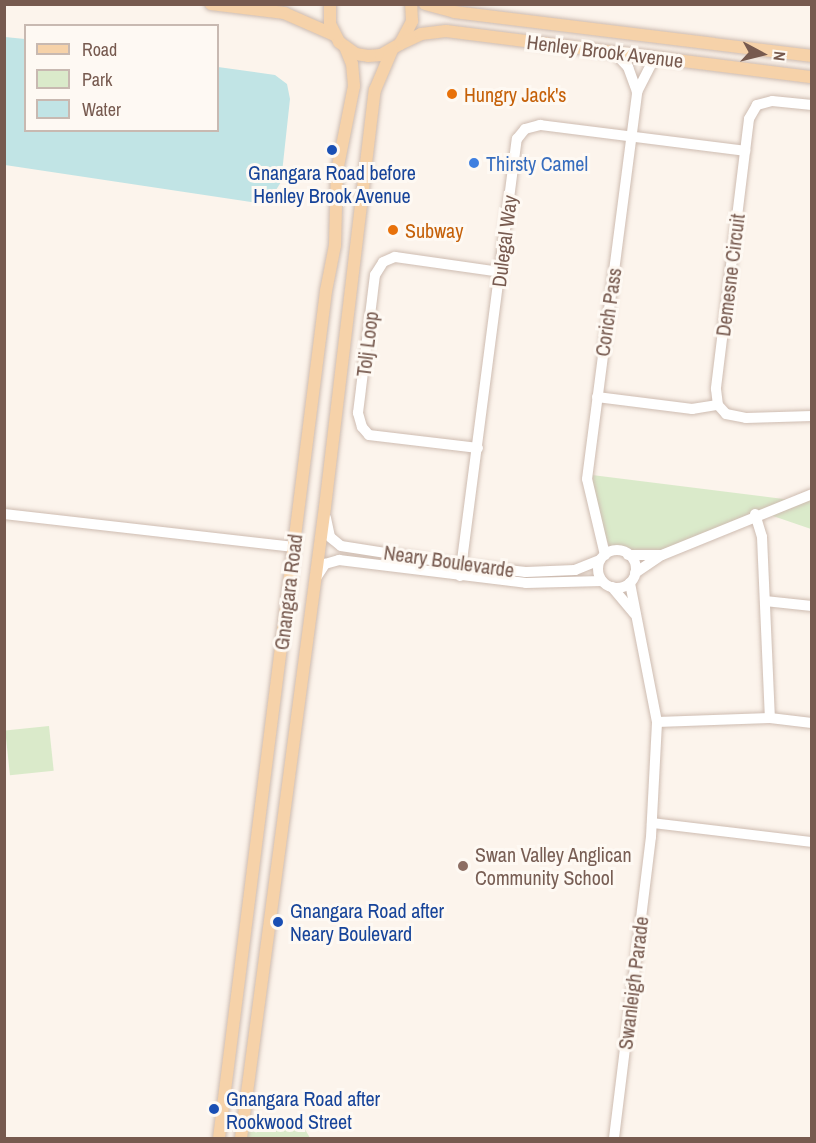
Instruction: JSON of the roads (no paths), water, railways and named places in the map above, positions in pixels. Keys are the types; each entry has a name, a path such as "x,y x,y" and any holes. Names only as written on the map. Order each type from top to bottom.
{"main road":[{"path":"212,4 284,13 334,35 345,47"},
{"path":"330,4 334,35"},
{"name":"Gnangara Road","path":"241,1138 325,507 375,90 396,47 412,21 411,4"},
{"name":"Henley Brook Avenue","path":"424,4 454,12 812,56"},
{"name":"Henley Brook Avenue","path":"345,47 368,56 427,33 446,31 812,78"},
{"name":"Gnangara Road","path":"219,1138 294,547 335,246 337,171 354,86 352,64 345,47"}],"street":[{"name":"Corich Pass","path":"614,52 628,67 637,93"},
{"name":"Corich Pass","path":"607,584 598,571 602,558 601,530 587,478 637,93 654,58"},
{"name":"Demesne Circuit","path":"718,405 716,389 749,119 758,105 771,101 812,105"},
{"name":"Dulegal Way","path":"460,576 517,139 525,129 540,125 745,152"},
{"name":"Tolj Loop","path":"478,448 369,435 362,427 358,413 375,275 383,262 395,257 500,272"},
{"path":"597,397 692,409 718,405 726,414 746,418 812,416"},
{"path":"632,578 662,555 755,514 812,494"},
{"name":"Neary Boulevarde","path":"325,507 330,537 341,546 462,565 536,572 575,570 602,558 623,553"},
{"path":"4,514 294,547"},
{"path":"755,514 762,537 770,718"},
{"name":"Corich Pass","path":"601,530 623,553 632,578"},
{"path":"623,553 662,555"},
{"name":"Neary Boulevarde","path":"314,581 325,564 339,560 526,583 607,584 632,578"},
{"name":"Swanleigh Parade","path":"614,1138 652,823 657,722 635,614 632,578"},
{"name":"Swanleigh Parade","path":"607,584 635,614"},
{"path":"765,601 812,606"},
{"path":"657,722 770,718 812,723"},
{"path":"652,823 812,842"}],"water":[{"path":"5,37 24,39 24,132 219,132 219,67 275,75 287,84 290,99 281,182 271,198 257,203 5,165"}],"place":[{"name":"Hungry Jack's","path":"452,94"},
{"name":"Gnangara Road before Henley Brook Avenue","path":"332,150"},
{"name":"Thirsty Camel","path":"474,163"},
{"name":"Subway","path":"393,230"},
{"name":"Swan Valley Anglican Community School","path":"463,866"},
{"name":"Gnangara Road after Neary Boulevard","path":"278,922"},
{"name":"Gnangara Road after Rookwood Street","path":"214,1109"}]}
